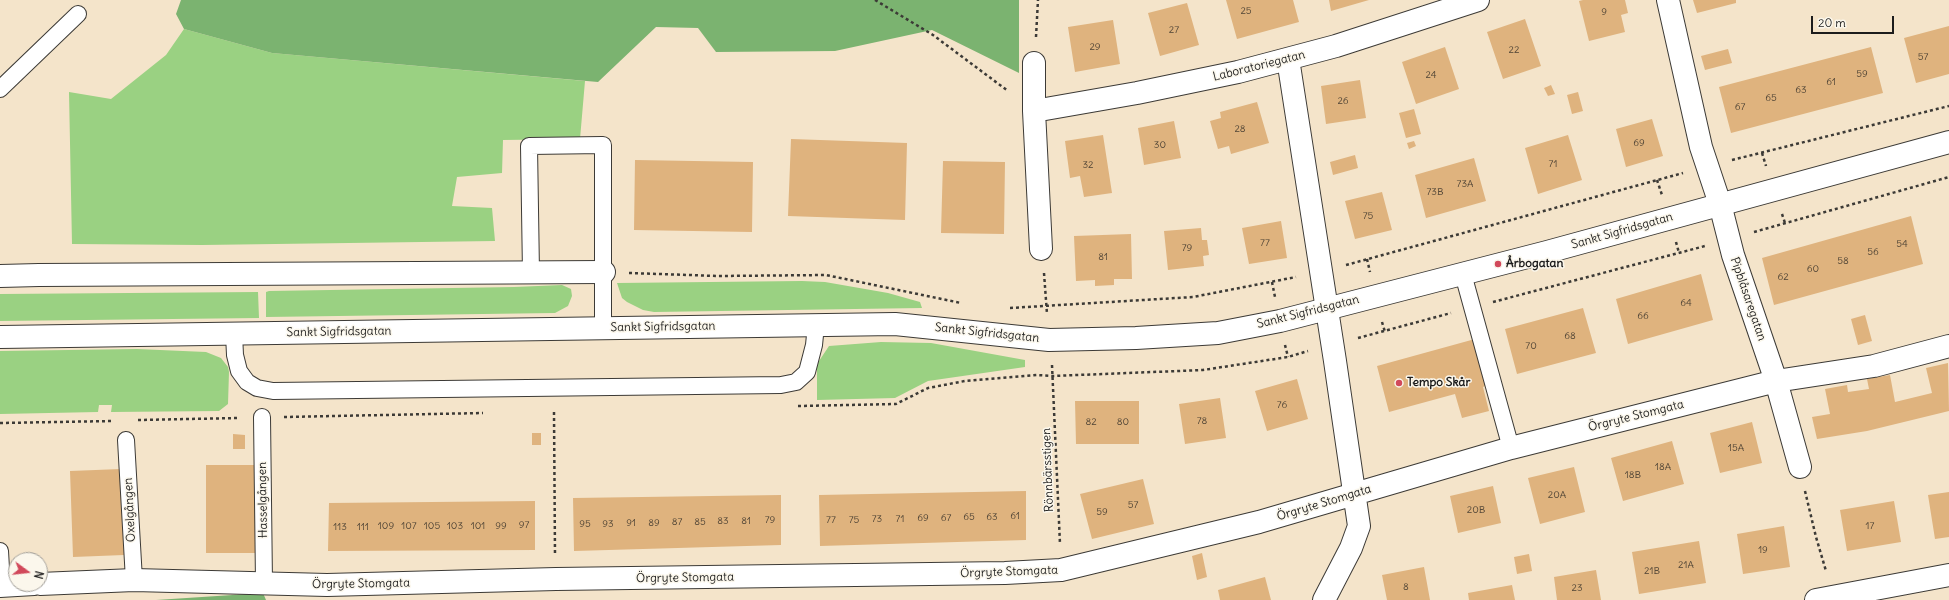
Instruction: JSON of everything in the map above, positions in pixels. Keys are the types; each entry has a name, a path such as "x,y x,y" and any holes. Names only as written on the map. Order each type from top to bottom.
{"street":[{"name":"Laboratoriegatan","path":"1034,111 1137,94 1238,72 1336,46 1478,0"},
{"name":"Pipblåsaregatan","path":"1668,0 1707,166 1720,204 1733,256 1776,381 1800,467"},
{"path":"1288,59 1333,344 1359,526 1351,548 1324,600"},
{"path":"1034,63 1034,111 1042,249"},
{"name":"Sankt Sigfridsgatan","path":"0,337 895,324 1049,340 1136,338 1218,333 1280,321 1463,274 1949,142"},
{"path":"0,276 39,274 604,272"},
{"name":"Örgryte Stomgata","path":"48,584 134,580 264,584 327,592 556,579 1005,573 1061,570 1259,522 1511,448 1776,381 1874,366 1949,346"},
{"path":"1827,599 1949,575"}],"lane":[{"path":"0,89 78,14"},
{"path":"531,273 529,146 603,145 603,328"},
{"path":"1463,274 1511,448"},
{"path":"234,334 235,355 239,371 247,382 257,388 273,391 781,385 796,382 807,372 814,345 816,325"},
{"name":"Hasselgången","path":"262,417 264,584"},
{"name":"Oxelgången","path":"126,440 134,580"},
{"path":"0,551 1,586"}],"path":[{"path":"875,0 933,35 1034,111"},
{"path":"1034,63 1038,0"},
{"path":"1007,309 1193,297 1321,271 1707,166 1949,106"},
{"path":"1037,375 1053,376 1203,370 1288,357 1729,239 1949,177"},
{"path":"1042,249 1049,340"},
{"path":"604,272 718,276 826,275 967,304"},
{"name":"Rönnbärsstigen","path":"1049,340 1053,376 1061,570"},
{"path":"554,412 556,579"},
{"path":"1800,467 1816,537 1827,599"}],"green space":[{"path":"181,0 1019,0 1019,73 932,30 835,51 716,52 698,28 656,27 598,82 272,53 184,29 176,14"},
{"path":"184,29 272,53 585,81 580,139 503,140 502,173 457,177 452,206 492,208 495,241 202,245 72,244 69,92 111,99 166,55"},
{"path":"825,282 888,293 920,302 922,308 654,312 643,310 627,302 622,298 617,283"},
{"path":"562,285 571,289 572,296 568,306 555,313 266,317 266,292 269,291"},
{"path":"258,292 259,318 0,321 0,294"},
{"path":"881,342 931,343 1025,360 1025,367 928,381 895,398 817,400 817,364 829,346"},
{"path":"137,349 206,352 221,358 228,367 229,372 228,404 219,411 111,412 112,405 99,405 98,412 0,414 0,351"},
{"path":"263,593 266,600 156,600"}],"building":[{"path":"1226,0 1293,0 1299,22 1237,39"},
{"path":"1329,0 1369,0 1331,11"},
{"path":"1625,0 1628,13 1621,15 1625,32 1589,41 1579,1"},
{"path":"1693,0 1736,0 1736,3 1697,13"},
{"path":"1187,3 1199,45 1160,56 1148,13"},
{"path":"1525,19 1541,66 1503,79 1487,32"},
{"path":"1113,20 1120,64 1075,72 1068,27"},
{"path":"1949,26 1949,74 1916,83 1904,38"},
{"path":"1445,47 1459,89 1416,104 1402,62"},
{"path":"1871,47 1883,93 1731,133 1719,87"},
{"path":"1728,49 1732,63 1705,70 1701,56"},
{"path":"1360,80 1366,118 1326,124 1321,86"},
{"path":"1551,85 1555,94 1548,96 1544,88"},
{"path":"1578,92 1583,111 1572,114 1567,95"},
{"path":"1257,102 1269,143 1231,154 1229,146 1218,149 1210,121 1221,118 1220,112"},
{"path":"1414,109 1421,134 1406,138 1399,113"},
{"path":"1652,119 1663,156 1626,167 1616,129"},
{"path":"1174,121 1181,158 1144,165 1138,128"},
{"path":"1103,135 1112,193 1084,197 1080,176 1070,178 1065,141"},
{"path":"1568,135 1582,180 1538,194 1525,148"},
{"path":"791,139 907,143 905,220 788,216"},
{"path":"1414,141 1416,146 1409,149 1407,143"},
{"path":"1355,155 1358,168 1333,175 1330,162"},
{"path":"1474,158 1486,201 1426,218 1415,175"},
{"path":"635,160 753,162 752,232 634,230"},
{"path":"943,161 1005,162 1004,234 941,233"},
{"path":"1382,192 1392,230 1355,239 1345,201"},
{"path":"1911,216 1923,264 1774,305 1762,258"},
{"path":"1281,221 1287,258 1249,264 1242,228"},
{"path":"1201,228 1202,240 1207,240 1209,255 1203,256 1204,266 1168,270 1164,231"},
{"path":"1131,234 1132,279 1114,279 1114,285 1095,286 1095,280 1076,281 1074,236"},
{"path":"1701,274 1713,320 1628,344 1616,299"},
{"path":"1583,308 1596,353 1517,374 1505,329"},
{"path":"1865,315 1872,341 1858,345 1851,319"},
{"path":"1475,339 1487,385 1483,387 1489,411 1462,418 1455,394 1389,412 1377,366"},
{"path":"1948,363 1949,411 1867,431 1817,439 1812,417 1830,414 1825,389 1847,385 1848,392 1869,389 1867,379 1890,375 1895,402 1932,393 1926,368"},
{"path":"1297,379 1308,419 1267,431 1255,391"},
{"path":"1220,398 1226,438 1185,444 1179,404"},
{"path":"1075,401 1139,401 1139,444 1076,444"},
{"path":"1752,422 1762,463 1720,473 1710,433"},
{"path":"532,433 541,433 541,445 532,445"},
{"path":"233,434 245,435 245,449 233,449"},
{"path":"1672,441 1684,484 1623,501 1611,458"},
{"path":"206,465 256,465 256,553 206,553"},
{"path":"1574,467 1585,512 1540,524 1528,478"},
{"path":"121,469 124,555 73,557 70,471"},
{"path":"1143,479 1154,524 1092,539 1080,494"},
{"path":"1493,486 1501,523 1458,533 1450,496"},
{"path":"1026,491 1026,540 820,546 819,495"},
{"path":"1949,492 1949,537 1935,539 1928,495"},
{"path":"781,495 781,545 574,551 573,498"},
{"path":"535,501 535,550 328,551 329,503"},
{"path":"1894,501 1901,542 1847,551 1840,510"},
{"path":"1784,526 1790,567 1743,574 1737,534"},
{"path":"1699,541 1706,583 1639,594 1632,552"},
{"path":"1202,553 1207,577 1197,580 1192,556"},
{"path":"1529,554 1532,571 1517,574 1514,557"},
{"path":"1424,567 1430,600 1387,600 1382,575"},
{"path":"1596,570 1601,600 1557,600 1554,577"},
{"path":"1265,577 1271,600 1220,600 1218,590"},
{"path":"1512,585 1515,600 1469,600 1468,593"}],"place":[{"name":"Årbogatan","path":"1498,264"},
{"name":"Tempo Skår","path":"1399,383"}]}
